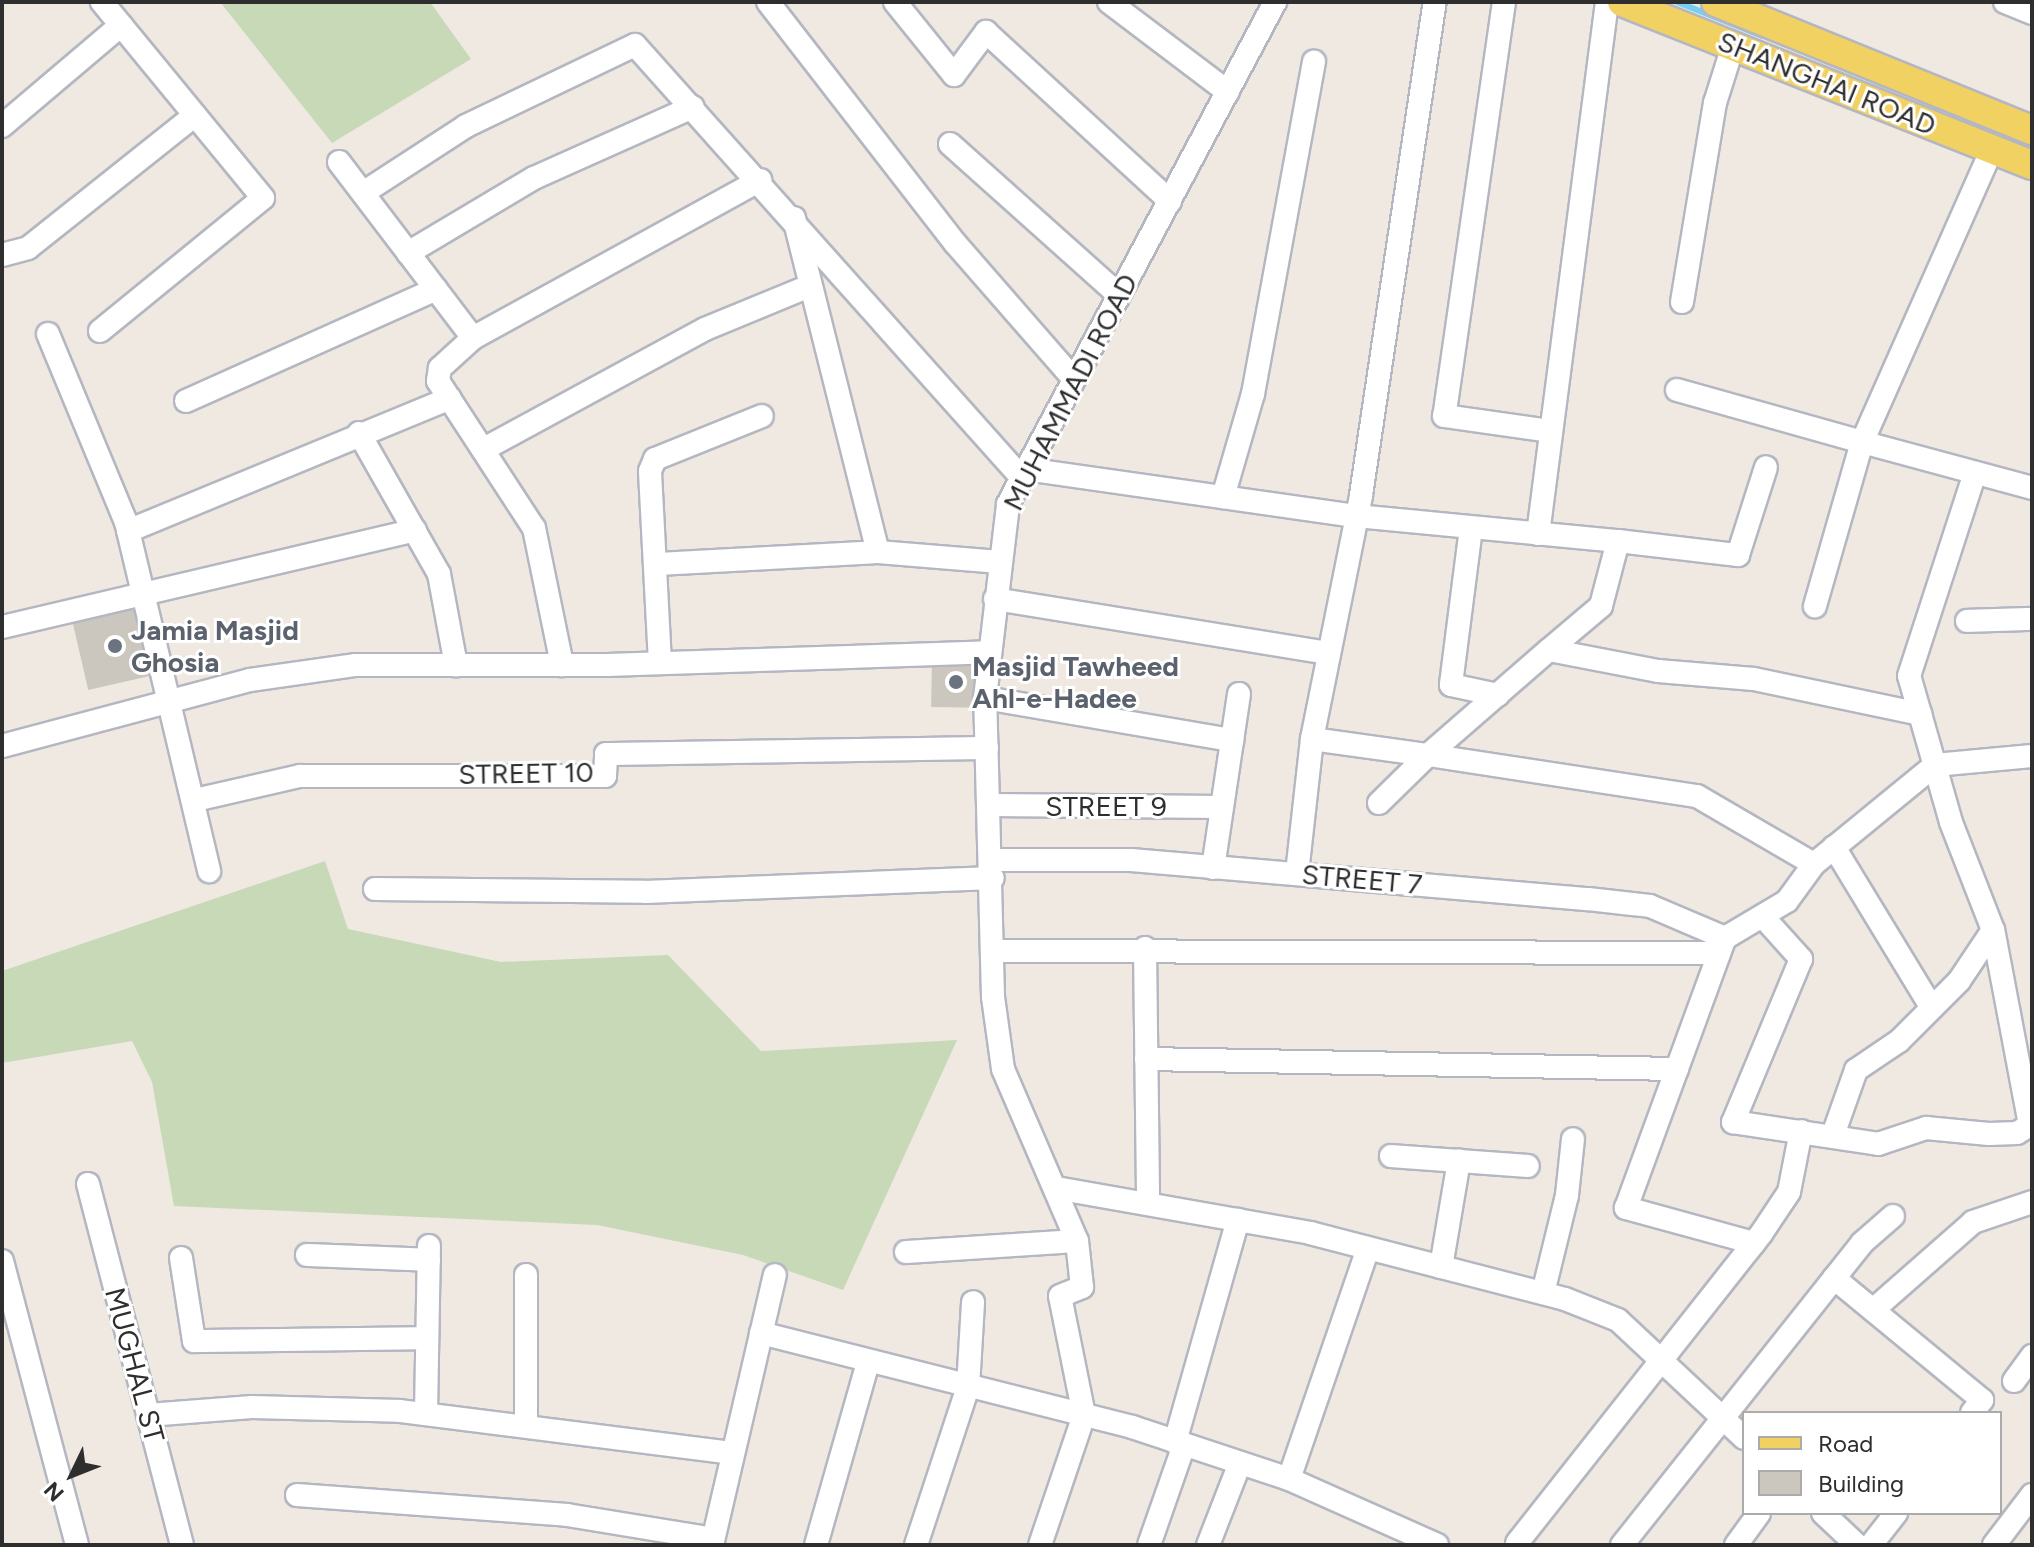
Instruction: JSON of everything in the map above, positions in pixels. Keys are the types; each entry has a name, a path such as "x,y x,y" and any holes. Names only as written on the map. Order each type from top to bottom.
{"main road":[{"name":"SHANGHAI ROAD","path":"1622,2 2032,165"},
{"name":"SHANGHAI ROAD","path":"1716,2 2032,130"}],"street":[{"path":"100,331 263,198 102,2"},
{"path":"768,2 955,243 1072,377"},
{"path":"895,2 954,75 986,32 1170,201"},
{"path":"1109,2 1228,92"},
{"name":"MUHAMMADI ROAD","path":"1084,1415 1060,1296 1082,1287 1077,1241 1003,1069 993,997 996,951 985,698 1000,562 1008,504 1023,473 1275,2"},
{"path":"1297,873 1312,739 1357,516 1435,2"},
{"path":"1504,2 1444,416 1551,431"},
{"path":"1538,534 1607,2"},
{"path":"2005,2 2032,13"},
{"path":"2,126 121,25"},
{"path":"363,193 466,126 635,45 1023,473 1357,516 1738,555 1766,467"},
{"path":"1682,302 1715,103 1733,46"},
{"path":"1223,497 1253,394 1314,62"},
{"path":"408,253 534,178 693,107"},
{"path":"2,255 28,248 195,115"},
{"path":"950,144 1118,294"},
{"path":"1815,606 1862,442 1992,149"},
{"path":"339,162 473,338"},
{"path":"562,665 534,528 438,381 440,368 473,338 760,180"},
{"path":"794,218 807,287 878,552"},
{"path":"484,449 705,329 807,287"},
{"path":"186,401 436,289"},
{"path":"48,334 128,531 195,800 209,871"},
{"path":"1677,390 2032,488"},
{"path":"128,531 450,398"},
{"path":"660,663 658,564 650,471 655,459 762,416"},
{"path":"359,433 415,530 450,607 456,665"},
{"path":"1765,919 1801,959 1733,1122 1878,1144 1926,1128 2003,1133 2030,1125 1993,930 1935,765 1909,676 1975,473"},
{"path":"1471,528 1451,685 1498,695"},
{"path":"2,627 415,530"},
{"path":"1379,803 1428,755 1601,606 1618,541"},
{"path":"658,564 878,552 1000,562"},
{"path":"995,599 1329,653"},
{"path":"1967,621 2032,619"},
{"path":"1549,650 1658,671 1754,679 1920,714"},
{"path":"2,746 250,680 356,665 660,663 989,652"},
{"path":"1213,868 1239,694"},
{"path":"985,698 1232,740"},
{"path":"1312,739 1697,796 1814,864"},
{"name":"STREET 10","path":"195,800 300,776 605,776 606,754 987,748"},
{"path":"996,951 1722,946 1765,919 1814,864 1935,765 2032,756"},
{"name":"STREET 9","path":"990,805 1222,807"},
{"path":"1834,847 1932,1008"},
{"name":"STREET 7","path":"375,889 645,892 1131,860 1650,906 1722,946"},
{"path":"1833,1135 1856,1070 1899,1041 1932,1008 1993,930"},
{"path":"1722,946 1626,1208 1754,1243"},
{"path":"1145,948 1148,1204"},
{"path":"1146,1059 1677,1069"},
{"path":"1517,1543 1754,1243 1789,1192 1801,1131"},
{"path":"1543,1293 1567,1195 1573,1139"},
{"path":"1391,1156 1528,1166"},
{"path":"1441,1267 1459,1161"},
{"name":"MUGHAL ST","path":"88,1184 182,1545"},
{"path":"1056,1188 1238,1220 1368,1248 1543,1293 1618,1320 1742,1436"},
{"path":"1873,1310 1973,1222 2031,1204"},
{"path":"1622,1545 1834,1278 1893,1216"},
{"path":"1149,1545 1180,1444 1238,1220"},
{"path":"906,1252 1077,1241"},
{"path":"1289,1479 1368,1248"},
{"path":"307,1255 429,1253 426,1414"},
{"path":"181,1258 194,1341 427,1338"},
{"path":"2,1261 77,1545"},
{"path":"526,1275 526,1425"},
{"path":"297,1495 567,1515 713,1542 775,1275"},
{"path":"1834,1278 1982,1400 1974,1411"},
{"path":"916,1545 968,1387 973,1302"},
{"path":"761,1333 1084,1415 1180,1444 1289,1479 1437,1545"},
{"path":"2014,1381 2032,1356"},
{"path":"816,1545 868,1362"},
{"path":"148,1415 252,1407 426,1414 732,1453"},
{"path":"1040,1545 1084,1415"},
{"path":"1208,1545 1240,1463"},
{"path":"1994,1545 2032,1495"},
{"path":"1736,1545 1758,1515"},
{"path":"1825,1515 1857,1545"},
{"path":"1871,1545 1894,1515"}],"green space":[{"path":"220,2 430,2 471,59 332,143"},
{"path":"325,861 348,929 501,962 668,955 761,1051 957,1040 843,1290 743,1255 597,1225 174,1206 152,1082 132,1041 2,1063 2,971"}],"building":[{"name":"Jamia Masjid Ghosia","path":"141,603 157,674 88,690 72,619"},
{"name":"Masjid Tawheed Ahl-e-Hadee","path":"932,656 980,657 979,708 931,707"}],"waterway":[{"path":"1677,2 1763,36"}],"place":[{"name":"Jamia Masjid Ghosia","path":"115,646"},
{"name":"Masjid Tawheed Ahl-e-Hadee","path":"956,682"}]}
